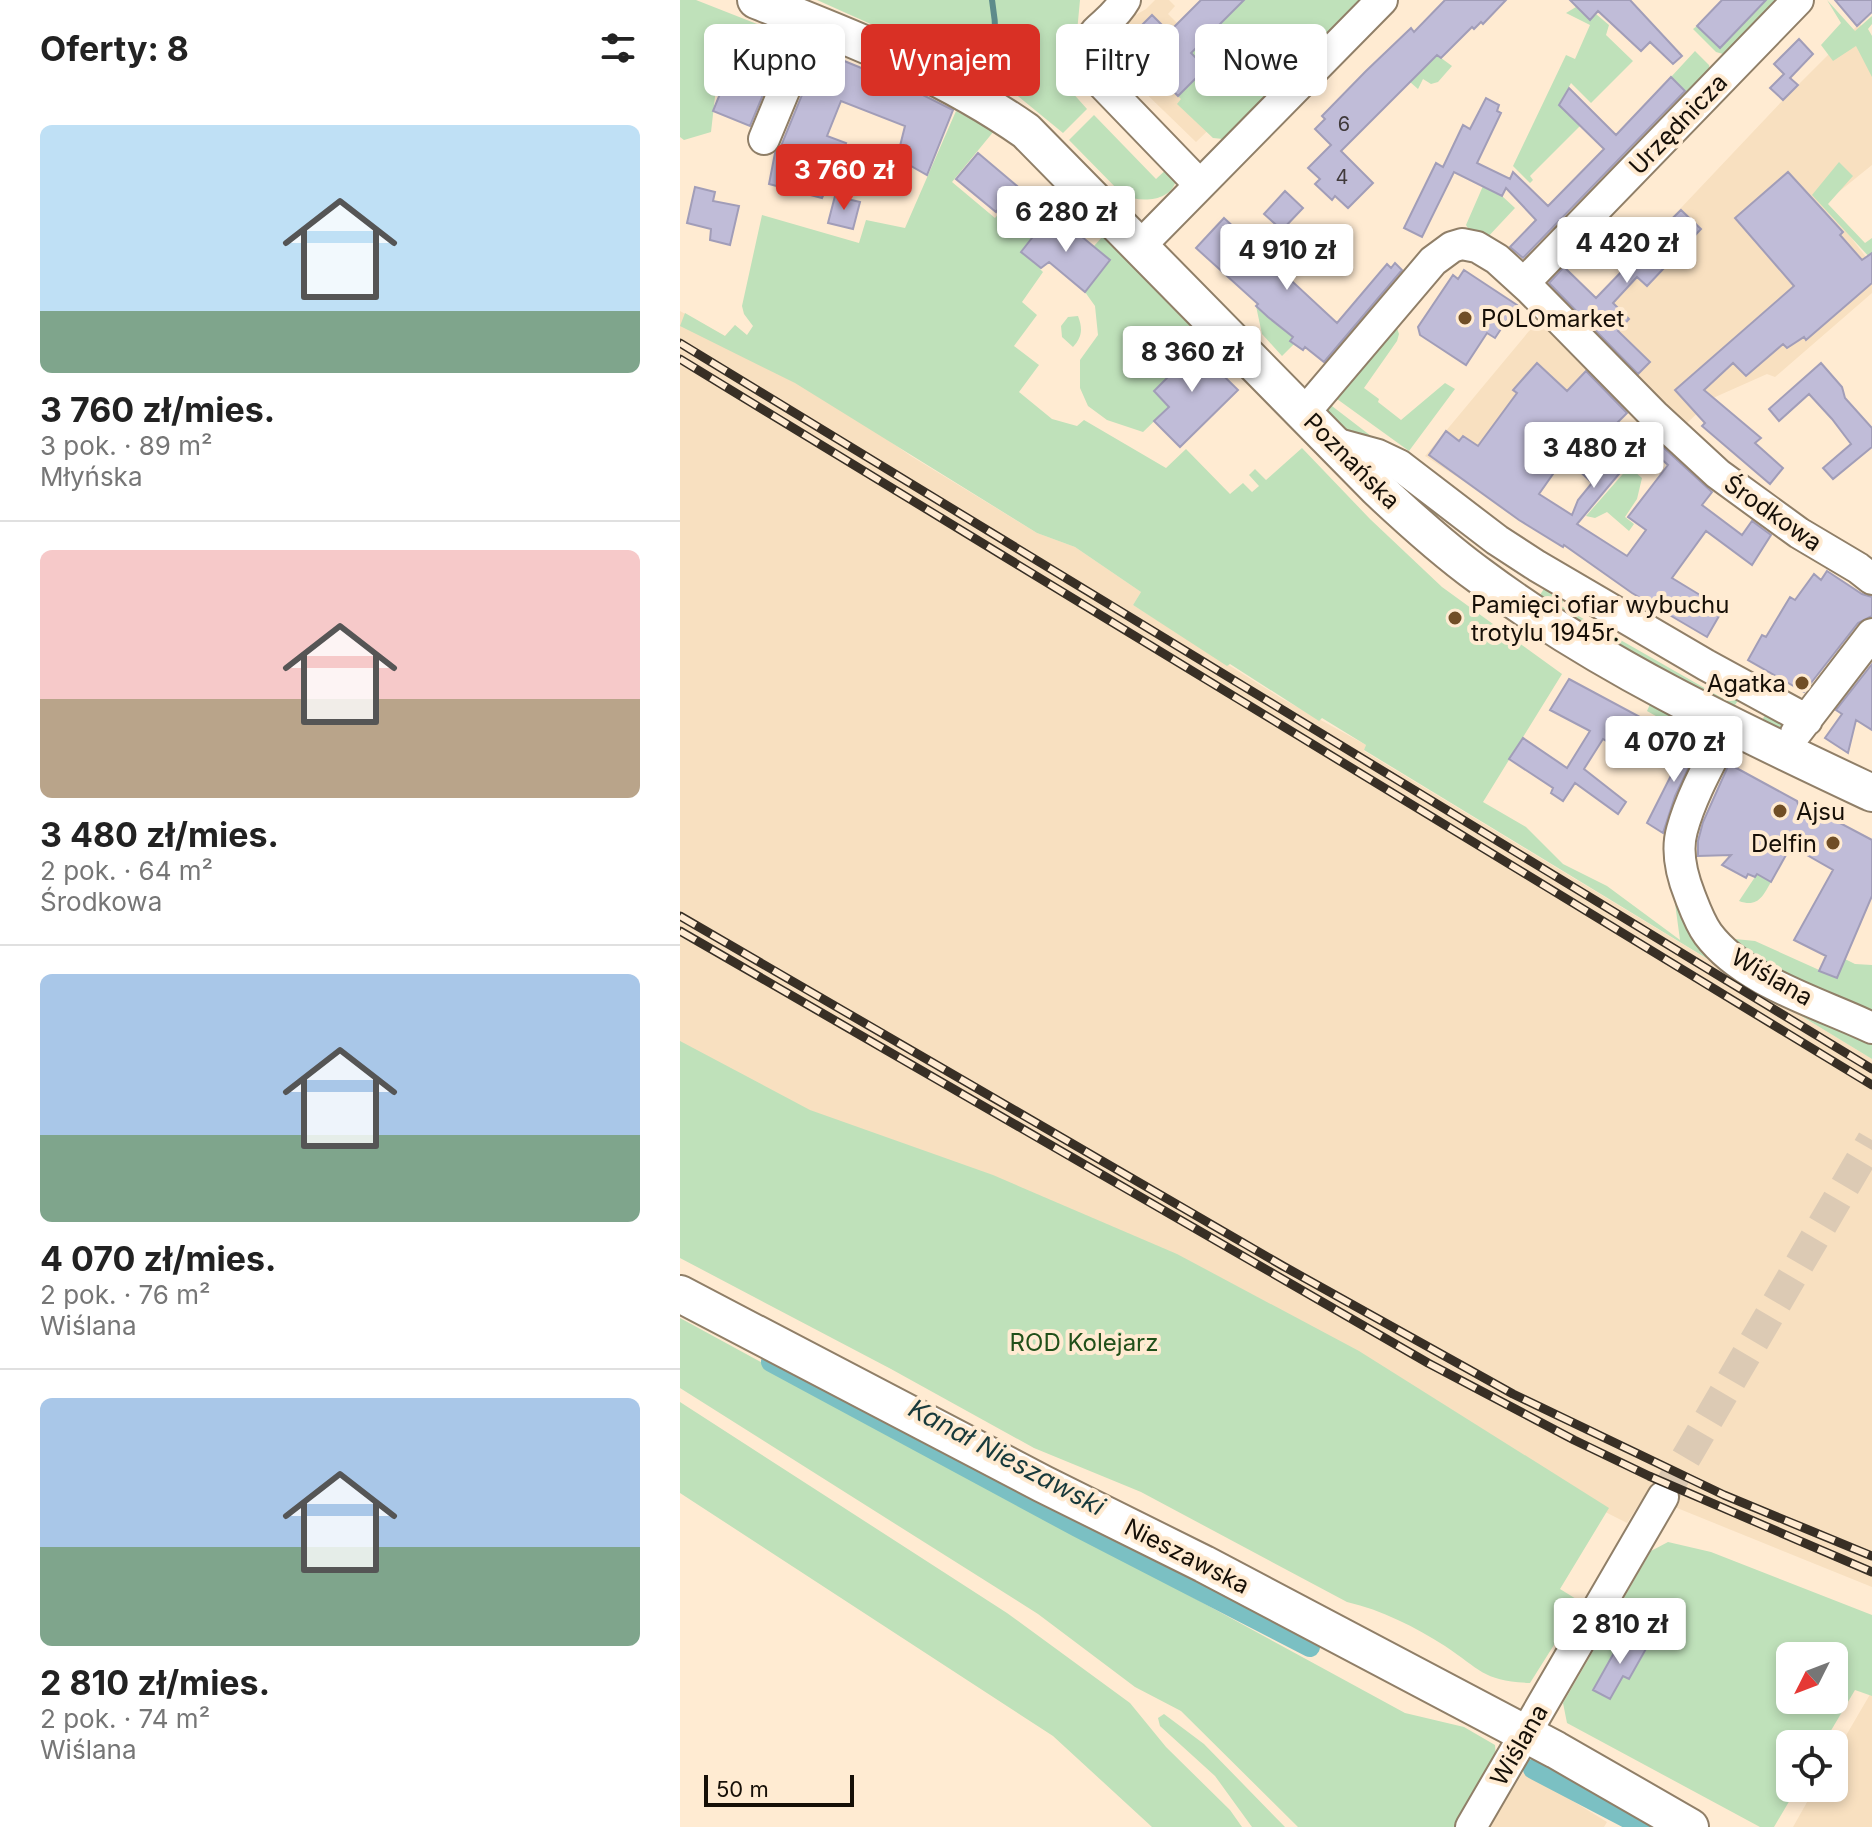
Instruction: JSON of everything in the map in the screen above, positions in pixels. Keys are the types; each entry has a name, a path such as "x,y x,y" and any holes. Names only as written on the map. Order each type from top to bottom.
{"main road":[{"name":"Poznańska","path":"756,0 894,55 988,105 1026,131 1405,514 1497,588 1583,644 1730,724 1872,793"},
{"name":"Nieszawska","path":"680,1294 1043,1484 1204,1564 1525,1734 1690,1827"}],"street":[{"path":"1125,0 1088,41 1085,53 1090,71 1200,185"},
{"path":"1141,245 1382,0"},
{"name":"Urzędnicza","path":"1524,283 1798,0"},
{"path":"764,139 812,23"},
{"name":"Środkowa","path":"1304,413 1419,275 1452,247 1462,244 1485,251 1524,283 1654,415 1718,474 1788,526 1872,579"},
{"path":"1334,443 1378,455 1399,465 1497,540 1537,566 1667,643 1807,720"},
{"path":"1783,751 1872,634"},
{"name":"Wiślana","path":"1730,724 1690,807 1681,837 1682,868 1694,908 1706,931 1732,957 1788,991 1872,1028"},
{"name":"Wiślana","path":"1471,1827 1663,1497"}],"shaded area":[{"path":"1155,0 1169,0 1175,6 1168,14 1178,24 1120,24"},
{"path":"1860,23 1872,43 1872,165 1825,203 1872,265 1872,293 1775,377 1767,374 1713,398 1684,426 1638,375 1633,379 1575,320"},
{"path":"1179,25 1195,41 1195,96 1244,96 1196,142 1148,96 1179,96"},
{"path":"680,311 725,336 735,325 780,365 911,456 1037,533 1075,547 1141,592 1133,605 1281,698 1366,745 1364,751 1872,1059 1872,1587 1645,1495 1627,1523 1369,1392 680,1256"},
{"path":"1544,313 1592,365 1517,445 1482,493 1425,456"},
{"path":"1872,1691 1872,1827 1793,1827 1807,1802 1848,1802 1848,1732"},
{"path":"1524,1771 1607,1822 1604,1827 1489,1827"}],"green space":[{"path":"680,0 696,0 757,24 704,24 704,96 715,96 711,132 684,140 680,137"},
{"path":"817,0 1080,0 1078,24 1056,24 1056,96 1075,96 1087,109 1063,133 1018,96 1040,96 1040,24 871,24"},
{"path":"1244,0 1360,0 1327,33 1327,24 1218,24"},
{"path":"1766,0 1790,0 1730,56 1716,52 1693,29 1697,26 1721,47"},
{"path":"1827,0 1855,31 1872,16 1868,29 1872,36 1872,77 1856,46 1833,61 1821,45 1841,23"},
{"path":"1576,7 1590,20 1596,14 1609,25 1606,35 1633,61 1591,103 1571,83 1559,105 1580,126 1530,176 1533,180 1530,183 1513,166 1566,55 1575,59 1590,25 1566,13"},
{"path":"1695,51 1709,65 1711,77 1694,99 1671,77"},
{"path":"1437,55 1452,66 1438,82 1431,84 1423,79 1418,89 1410,82"},
{"path":"1195,79 1195,96 1265,96 1223,139 1213,138 1177,104 1181,99 1179,95"},
{"path":"956,111 994,131 952,182 995,218 1022,186 1072,227 1040,269 1043,272 1022,302 1037,315 1014,346 1039,365 1019,392 1052,419 1077,426 1084,420 1166,468 1186,449 1230,494 1243,483 1252,492 1259,486 1249,475 1255,469 1266,480 1302,448 1370,519 1442,587 1562,674 1483,802 1526,827 1563,864 1607,886 1680,940 1677,901 1696,942 1718,964 1872,1041 1872,1059 1364,750 1366,745 1322,718 1319,721 1230,664 1227,666 1133,605 1141,592 1075,547 1037,533 795,383 680,326 685,313 725,336 735,325 747,335 753,326 742,306 762,215 859,243 866,220 905,228"},
{"path":"1094,115 1156,179 1170,166 1176,180 1168,193 1146,200 1123,195 1069,140"},
{"path":"1839,162 1853,176 1828,204 1865,243 1872,238 1872,260 1812,195"},
{"path":"1483,186 1502,196 1515,208 1485,240 1466,225"},
{"path":"1103,236 1189,325 1191,332 1172,350 1198,378 1164,381 1154,391 1169,407 1143,432 1107,420 1088,406 1080,388 1080,360 1098,335 1095,306 1085,292 1110,260 1094,246"},
{"path":"1256,306 1293,337 1290,341 1294,344 1282,356 1262,334"},
{"path":"1078,316 1081,333 1073,347 1062,337 1061,326 1068,317"},
{"path":"1396,325 1399,334 1397,341 1364,388 1401,420 1445,383 1455,389 1409,451 1337,399"},
{"path":"1328,403 1388,449 1356,442 1328,417"},
{"path":"1629,467 1642,478 1637,499 1625,517 1634,524 1629,531 1607,512 1595,518 1586,516"},
{"path":"1398,474 1439,506 1440,512 1434,520 1540,595 1550,584 1566,595 1561,606 1722,698 1729,689 1739,693 1741,696 1735,705 1762,720 1769,709 1783,716 1783,724 1778,729 1767,728 1618,650 1519,590 1430,520 1392,482"},
{"path":"1651,702 1704,726 1709,742 1702,742 1647,711"},
{"path":"1757,874 1771,882 1765,892 1755,902 1739,901"},
{"path":"1725,938 1755,941 1837,978 1845,959 1855,964 1872,965 1872,1019 1807,989"},
{"name":"ROD Kolejarz","path":"680,1041 810,1110 993,1175 1177,1254 1359,1351 1609,1508 1560,1589 1581,1602 1530,1683 1502,1680 1483,1673 1410,1626 1347,1602 1141,1492 1034,1448 680,1258"},
{"path":"680,1318 1405,1713 1464,1727 1495,1745 1496,1758 1489,1775 1469,1799 1459,1827 1298,1827 1181,1711 1135,1687 1038,1614 680,1388"},
{"path":"680,1402 1007,1613 1130,1703 1166,1747 1230,1810 1242,1827 1152,1827 1053,1736 680,1493"},
{"path":"1668,1542 1711,1552 1872,1615 1872,1696 1855,1690 1848,1702 1848,1642 1776,1642 1776,1714 1841,1714 1831,1730 1776,1730 1776,1802 1789,1802 1774,1827 1760,1827 1567,1723 1563,1703 1651,1551"},
{"path":"1164,1714 1204,1744 1285,1827 1252,1827 1215,1776 1160,1726 1158,1718"}],"building":[{"path":"1201,0 1244,0 1220,24 1195,24 1195,49 1191,53 1195,57 1195,79 1179,95 1177,24"},
{"path":"1445,0 1506,0 1483,24 1481,22 1474,29 1472,27 1441,58 1437,55 1341,151 1373,183 1348,208 1335,196 1332,200 1315,184 1320,179 1308,168 1331,145 1315,129 1325,119 1322,116 1411,28 1414,32"},
{"path":"1570,0 1630,0 1682,56 1673,64 1650,42 1641,51 1598,11 1590,20"},
{"path":"1722,0 1766,0 1720,48 1697,26"},
{"path":"1835,0 1872,0 1872,12 1857,26"},
{"path":"1152,15 1161,24 1143,24"},
{"path":"1799,39 1813,54 1790,78 1798,85 1783,100 1770,88 1784,74 1774,64"},
{"path":"845,61 861,68 861,96 925,96 953,110 927,175 897,158 905,126 841,101 827,136 846,143 822,198 769,184 775,153 781,146 802,96 845,96"},
{"path":"1671,77 1685,91 1523,258 1510,247 1536,220 1506,188 1502,196 1454,172 1422,237 1404,228 1436,163 1443,167 1463,125 1470,129 1486,98 1499,105 1497,111 1501,113 1477,163 1510,179 1513,172 1548,206 1604,149 1559,105 1569,88 1616,135"},
{"path":"719,96 762,96 750,126 713,111"},
{"path":"978,153 1017,186 996,212 956,179"},
{"path":"1788,172 1843,232 1840,235 1862,260 1872,253 1872,283 1806,340 1804,337 1787,348 1783,344 1746,376 1733,363 1704,390 1761,438 1755,443 1783,468 1770,484 1702,426 1705,423 1675,390 1794,286 1735,218"},
{"path":"695,187 715,192 713,201 739,206 730,245 710,240 711,229 687,223"},
{"path":"1285,191 1303,208 1282,230 1264,214"},
{"path":"835,196 860,202 853,229 828,223"},
{"path":"1681,210 1701,229 1647,286 1637,277 1613,303 1629,319 1618,331 1650,362 1638,374 1549,283 1564,267 1596,298 1624,269 1615,261 1638,237 1646,244"},
{"path":"1050,215 1068,234 1071,230 1081,236 1110,260 1085,292 1049,262 1041,268 1021,252"},
{"path":"1224,218 1337,323 1387,264 1391,268 1395,263 1402,270 1324,362 1305,347 1303,350 1290,341 1293,337 1196,248"},
{"path":"1464,270 1517,305 1495,338 1487,333 1466,365 1420,335 1418,327 1453,275 1458,279"},
{"path":"1186,339 1238,390 1180,447 1154,421 1169,407 1154,391 1183,362 1172,352"},
{"path":"1537,363 1567,391 1586,371 1627,413 1607,433 1634,456 1577,524 1627,556 1646,530 1628,517 1668,465 1645,445 1652,437 1712,492 1702,505 1742,535 1752,521 1771,535 1752,565 1706,531 1672,578 1723,609 1707,637 1632,593 1564,545 1519,520 1429,455 1446,431 1459,441 1463,436 1478,446 1517,393 1513,390","holes":["1565,457 1592,483 1578,500 1572,515 1539,494"]},
{"path":"1821,363 1842,387 1845,398 1872,428 1872,447 1833,479 1823,468 1851,444 1832,419 1809,394 1779,421 1769,409"},
{"path":"1827,571 1862,594 1872,597 1872,616 1858,623 1804,692 1748,660 1790,597 1795,600 1814,574 1821,580"},
{"path":"1872,664 1872,730 1856,720 1848,753 1825,738 1842,714 1836,710"},
{"path":"1569,679 1670,733 1650,764 1603,739 1584,769 1626,802 1618,814 1575,783 1563,801 1551,793 1553,788 1509,759 1523,738 1567,768 1590,731 1550,710"},
{"path":"1694,730 1704,735 1675,796 1663,833 1647,823"},
{"path":"1729,764 1797,801 1800,811 1810,807 1872,840 1872,896 1837,978 1819,971 1826,956 1794,940 1833,870 1791,846 1771,882 1757,874 1755,877 1748,874 1746,878 1722,865 1731,855 1698,856 1703,822"},
{"path":"1624,1635 1647,1647 1629,1679 1623,1676 1610,1699 1593,1690"}],"waterway":[{"path":"992,0 995,24"},
{"name":"Kanał Nieszawski","path":"771,1362 1077,1527 1310,1647"},
{"name":"Kanał Nieszawski","path":"1533,1769 1644,1827"}],"tunnel":[{"path":"1663,1497 1872,1140"}],"railway":[{"path":"680,343 1872,1069"},
{"path":"680,359 1872,1085"},
{"path":"680,916 1283,1266 1513,1394 1724,1495 1872,1556"},
{"path":"680,931 1428,1363 1649,1476 1872,1572"}],"place":[{"name":"POLOmarket","path":"1465,318"},
{"name":"Pamięci ofiar wybuchu trotylu 1945r.","path":"1455,618"},
{"name":"Agatka","path":"1802,683"},
{"name":"Ajsu","path":"1780,811"},
{"name":"Delfin","path":"1833,843"}]}
